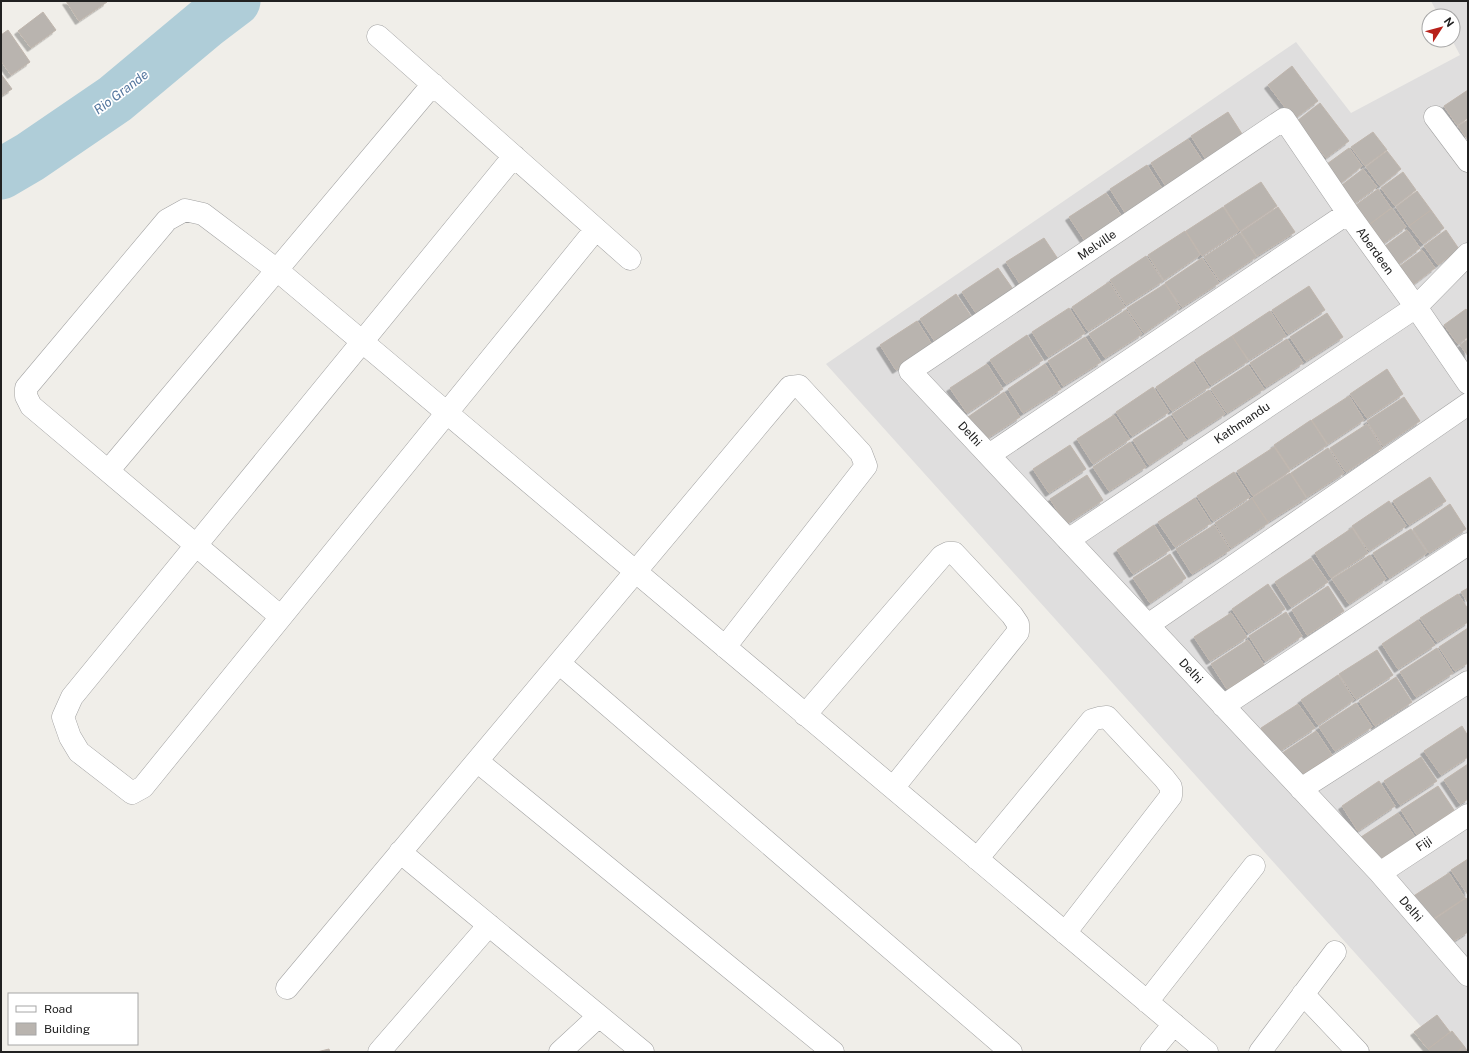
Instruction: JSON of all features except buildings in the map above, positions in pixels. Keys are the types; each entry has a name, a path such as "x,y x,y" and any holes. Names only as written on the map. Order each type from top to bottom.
{"street":[{"path":"378,36 630,259"},
{"path":"108,471 433,84"},
{"path":"1435,116 1468,161"},
{"name":"Aberdeen","path":"1284,119 1348,213 1416,307 1468,383"},
{"name":"Melville","path":"910,371 1284,119"},
{"path":"514,156 72,697 63,717 70,737 79,752 132,793 143,787 596,229"},
{"path":"281,617 195,546 32,406 26,396 26,388 167,220 184,210 203,214 277,270 1207,1052"},
{"path":"988,454 1348,213"},
{"name":"Kathmandu","path":"1068,540 1416,307 1468,254"},
{"name":"Delhi","path":"910,371 1464,963"},
{"path":"287,988 790,387 799,386 861,453 866,466 725,648"},
{"path":"1148,625 1468,404"},
{"path":"1224,706 1468,544"},
{"path":"805,714 942,556 948,553 954,554 1012,615 1018,624 1018,632 893,788"},
{"path":"559,663 1011,1052"},
{"path":"1301,789 1468,682"},
{"path":"977,859 1092,720 1107,717 1164,778 1171,787 1171,796 1065,933"},
{"path":"477,761 833,1052"},
{"name":"Fiji","path":"1380,873 1468,815"},
{"path":"400,852 643,1052"},
{"path":"1147,1002 1254,866"},
{"path":"378,1052 489,925"},
{"path":"1260,1052 1335,952"},
{"path":"1303,994 1358,1052"},
{"path":"560,1052 599,1016"},
{"path":"1151,1052 1174,1024"}],"shaded area":[{"path":"1431,1 1468,1 1468,1052 1444,1052 826,364 1296,42 1351,113 1460,55 1456,48 1461,48 1461,8 1435,8"}],"waterway":[{"name":"Rio Grande","path":"1,174 30,157 115,99 206,23 235,1"}]}
